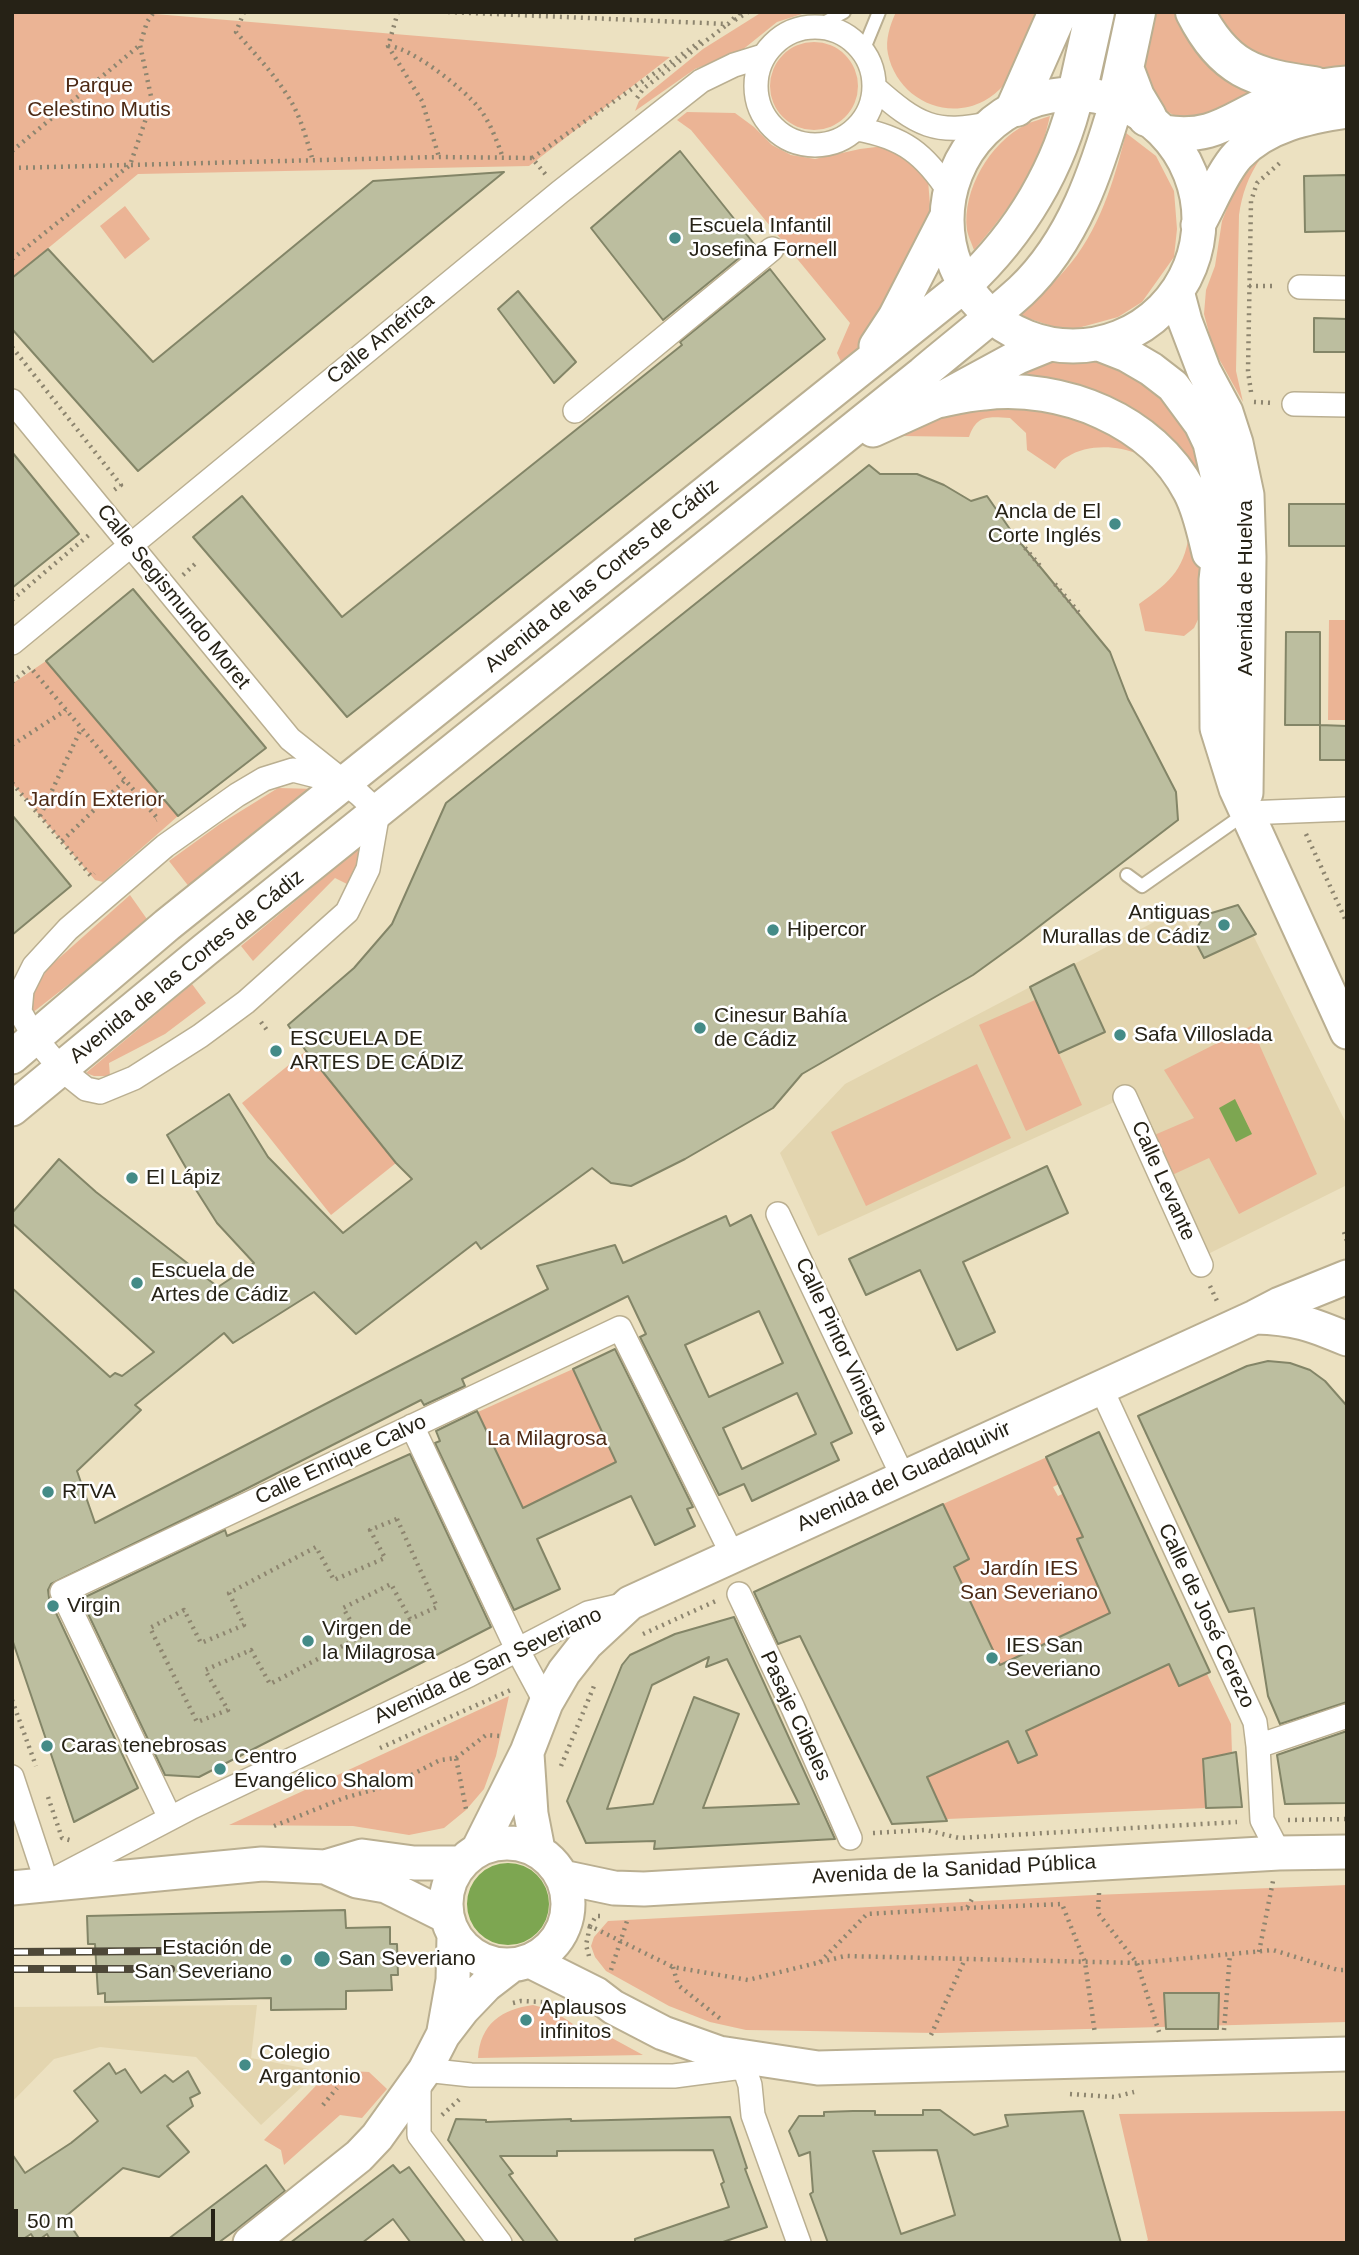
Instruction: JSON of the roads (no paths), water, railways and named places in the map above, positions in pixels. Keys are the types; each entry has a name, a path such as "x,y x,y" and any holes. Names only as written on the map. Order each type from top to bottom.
{"highway":[{"path":"1004,115 1058,12"},
{"path":"1077,93 1095,12"},
{"path":"1136,12 1138,105"},
{"path":"1195,12 1208,37 1229,58 1254,74 1278,81 1330,85"}],"main road":[{"path":"1004,115 1047,96 1077,93 1138,105 1186,136 1210,131 1272,101 1330,85"},
{"name":"Avenida de las Cortes de Cádiz","path":"21,1044 965,285 998,249 1038,195 1057,158 1077,93"},
{"path":"948,204 948,240 952,259 974,299 991,317 1017,333 1050,344 1075,347 1099,344 1123,336 1161,310 1177,291 1193,259 1198,225 1197,198 1188,169 1138,105"},
{"name":"Avenida de las Cortes de Cádiz","path":"12,1111 74,1079 378,811 991,317 1033,278 1073,221 1102,155 1138,105"},
{"path":"1198,225 1238,155 1258,139 1282,125 1312,116 1347,111"},
{"name":"Avenida de las Cortes de Cádiz","path":"859,369 895,317 948,204 954,177 965,154 1004,115"},
{"name":"Avenida de Huelva","path":"1177,291 1204,371 1230,422 1247,495 1249,571 1246,813"},
{"name":"Avenida de las Cortes de Cádiz","path":"829,449 937,401 1018,357 1050,344"},
{"name":"Avenida de Huelva","path":"1099,344 1151,369 1173,386 1201,424 1210,443 1217,474 1222,525 1216,580 1217,728 1246,813 1347,1032"},
{"path":"937,401 986,392 1055,396 1112,416 1143,436 1169,461 1190,492 1216,580"},
{"name":"Avenida del Guadalquivir","path":"470,1856 514,1744 586,1644 630,1603 1280,1304 1347,1277"},
{"path":"1255,1317 1305,1322 1347,1339"},
{"name":"Avenida del Guadalquivir","path":"514,1744 538,1850"},
{"path":"12,1888 261,1864 326,1867 362,1856 414,1863 470,1856 496,1843 517,1843 538,1850 553,1863 562,1877 568,1904 566,1921 548,1949 521,1963 470,2001 443,2035 422,2074 377,2137 359,2156 250,2243"},
{"name":"Avenida de la Sanidad Pública","path":"562,1877 614,1888 644,1889 1276,1867 1347,1852"},
{"path":"443,2035 453,1980 450,1926 445,1898 449,1881 470,1856"},
{"path":"326,1867 357,1881 386,1886 450,1926 467,1951 485,1961 521,1963 602,1987 613,2007 663,2033 719,2053 818,2068 1347,2054"}],"street":[{"path":"818,26 851,38 863,51 872,68 875,88 867,117 857,129 841,140 822,146 803,145 785,138 770,126 759,109 755,91 763,56 773,43 802,28 818,26"},
{"name":"Calle América","path":"12,643 560,192 701,81 734,65 763,56"},
{"path":"875,88 912,118 948,130 964,130 1004,115"},
{"path":"857,129 903,142 920,155 937,172 948,204"},
{"path":"575,411 772,249"},
{"path":"1300,287 1347,288"},
{"name":"Calle Segismundo Moret","path":"12,401 290,739 344,783"},
{"path":"1294,404 1347,405"},
{"name":"Avenida de las Cortes de Cádiz","path":"293,769 344,783 378,811 368,869 346,912 246,1002 200,1036 135,1078 100,1092 74,1079 21,1044 22,990 34,966 68,929 158,852 237,795 264,779 293,769"},
{"path":"1246,813 1347,809"},
{"name":"Calle Levante","path":"1125,1097 1201,1265"},
{"name":"Calle Pintor Viniegra","path":"778,1214 903,1477"},
{"name":"Calle Enrique Calvo","path":"170,1818 62,1592 620,1328 733,1556"},
{"name":"Calle de José Cerezo","path":"1101,1388 1255,1722 1262,1820 1276,1867"},
{"path":"412,1426 517,1649 546,1703"},
{"name":"Pasaje Cibeles","path":"738,1594 793,1708 850,1838"},
{"name":"Avenida de San Severiano","path":"47,1883 170,1818 469,1675 588,1613 630,1603"},
{"path":"1258,1746 1347,1716"},
{"path":"12,1777 47,1883"},
{"path":"500,2243 419,2135 422,2074 674,2076 780,2063"},
{"path":"744,2067 750,2085 753,2115 792,2241"}],"lane":[{"path":"818,26 844,12"},
{"path":"863,51 879,12"},
{"path":"1127,875 1142,886 1246,813"}],"railway":[{"path":"12,1952 171,1951"},
{"path":"12,1969 171,1969"}],"place":[{"name":"Escuela Infantil Josefina Fornell","path":"675,238"},
{"name":"Ancla de El Corte Inglés","path":"1115,524"},
{"name":"Antiguas Murallas de Cádiz","path":"1224,925"},
{"name":"Hipercor","path":"773,930"},
{"name":"Cinesur Bahía de Cádiz","path":"700,1028"},
{"name":"Safa Villoslada","path":"1120,1035"},
{"name":"ESCUELA DE ARTES DE CÁDIZ","path":"276,1051"},
{"name":"El Lápiz","path":"132,1178"},
{"name":"Escuela de Artes de Cádiz","path":"137,1283"},
{"name":"RTVA","path":"48,1492"},
{"name":"Virgin","path":"53,1606"},
{"name":"Virgen de la Milagrosa","path":"308,1641"},
{"name":"IES San Severiano","path":"992,1658"},
{"name":"Caras tenebrosas","path":"47,1746"},
{"name":"Centro Evangélico Shalom","path":"220,1769"},
{"name":"San Severiano","path":"322,1959"},
{"name":"Estación de San Severiano","path":"286,1960"},
{"name":"Aplausos infinitos","path":"526,2020"},
{"name":"Colegio Argantonio","path":"245,2065"}],"park label":[{"name":"Parque Celestino Mutis","path":"99,98"},
{"name":"Jardín Exterior","path":"96,800"},
{"name":"La Milagrosa","path":"547,1439"},
{"name":"Jardín IES San Severiano","path":"1029,1581"}]}
